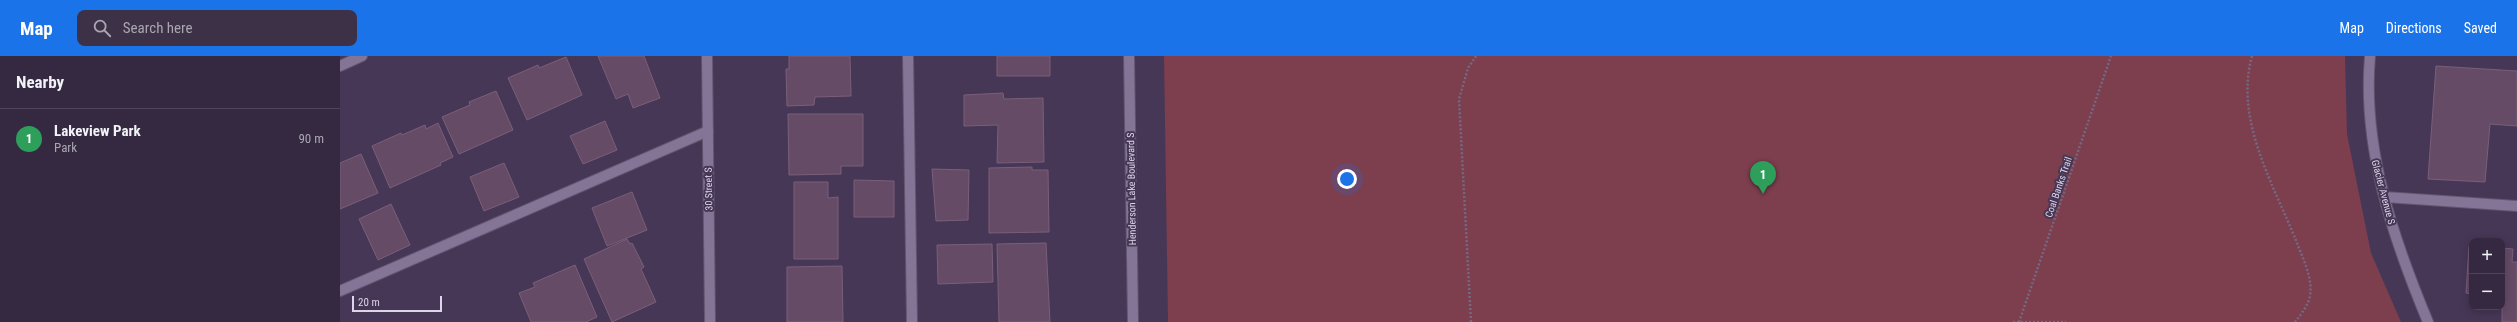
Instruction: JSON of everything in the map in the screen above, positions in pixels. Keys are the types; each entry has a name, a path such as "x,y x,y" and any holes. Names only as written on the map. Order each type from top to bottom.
{"street":[{"path":"340,66 362,56"},
{"name":"30 Street S","path":"707,56 710,322"},
{"path":"908,56 912,322"},
{"name":"Henderson Lake Boulevard S","path":"1128,56 1133,322"},
{"name":"Glacier Avenue S","path":"2370,56 2369,74 2375,164 2404,265 2428,322"},
{"path":"340,291 708,131"},
{"path":"2385,197 2517,206"}],"path":[{"path":"1471,322 1459,98 1468,68 1476,56"},
{"name":"Coal Banks Trail","path":"2019,322 2111,56"},
{"path":"2252,56 2248,75 2247,107 2262,159 2309,273 2310,295 2304,310 2295,322"},
{"path":"2014,322 2066,322"}],"shaded area":[{"path":"1164,56 2345,56 2347,134 2371,253 2401,322 1168,322"}],"building":[{"path":"598,56 644,56 660,98 633,108 628,94 616,99"},
{"path":"789,56 850,56 851,96 815,97 814,105 787,106 786,69 789,69"},
{"path":"997,56 1050,56 1050,76 997,76"},
{"path":"566,57 582,95 527,120 508,78 538,65 539,68"},
{"path":"2436,66 2517,71 2517,126 2490,124 2485,182 2428,179"},
{"path":"496,91 513,130 459,154 442,117 470,105 469,102"},
{"path":"1003,93 1004,99 1043,98 1044,162 997,163 998,125 964,126 964,95"},
{"path":"788,114 863,114 863,166 841,166 841,174 789,175"},
{"path":"605,121 617,150 583,164 570,136"},
{"path":"438,123 453,157 440,163 441,165 390,188 372,146 401,133 402,135 425,125 426,129"},
{"path":"361,154 378,193 340,209 340,163"},
{"path":"504,163 519,197 484,211 470,177"},
{"path":"1032,167 1032,170 1048,170 1049,232 989,233 989,168"},
{"path":"932,169 969,170 968,220 936,221"},
{"path":"854,180 894,181 894,217 854,217"},
{"path":"794,182 828,182 828,198 838,197 838,259 794,259"},
{"path":"632,192 647,230 607,246 592,208"},
{"path":"391,204 410,245 378,260 359,219"},
{"path":"627,239 630,244 632,243 644,267 641,269 656,302 612,322 584,259"},
{"path":"1046,243 1050,322 999,322 997,244"},
{"path":"992,244 993,282 938,284 937,245"},
{"path":"2469,246 2469,294 2466,293"},
{"path":"2505,248 2513,249 2512,262 2517,262 2517,322 2502,322 2502,310 2505,310"},
{"path":"575,265 597,317 586,322 531,322 519,293 535,287 533,283"},
{"path":"842,266 843,322 787,322 787,267"}],"place":[{"name":"Lakeview Park","path":"1763,194"}]}
